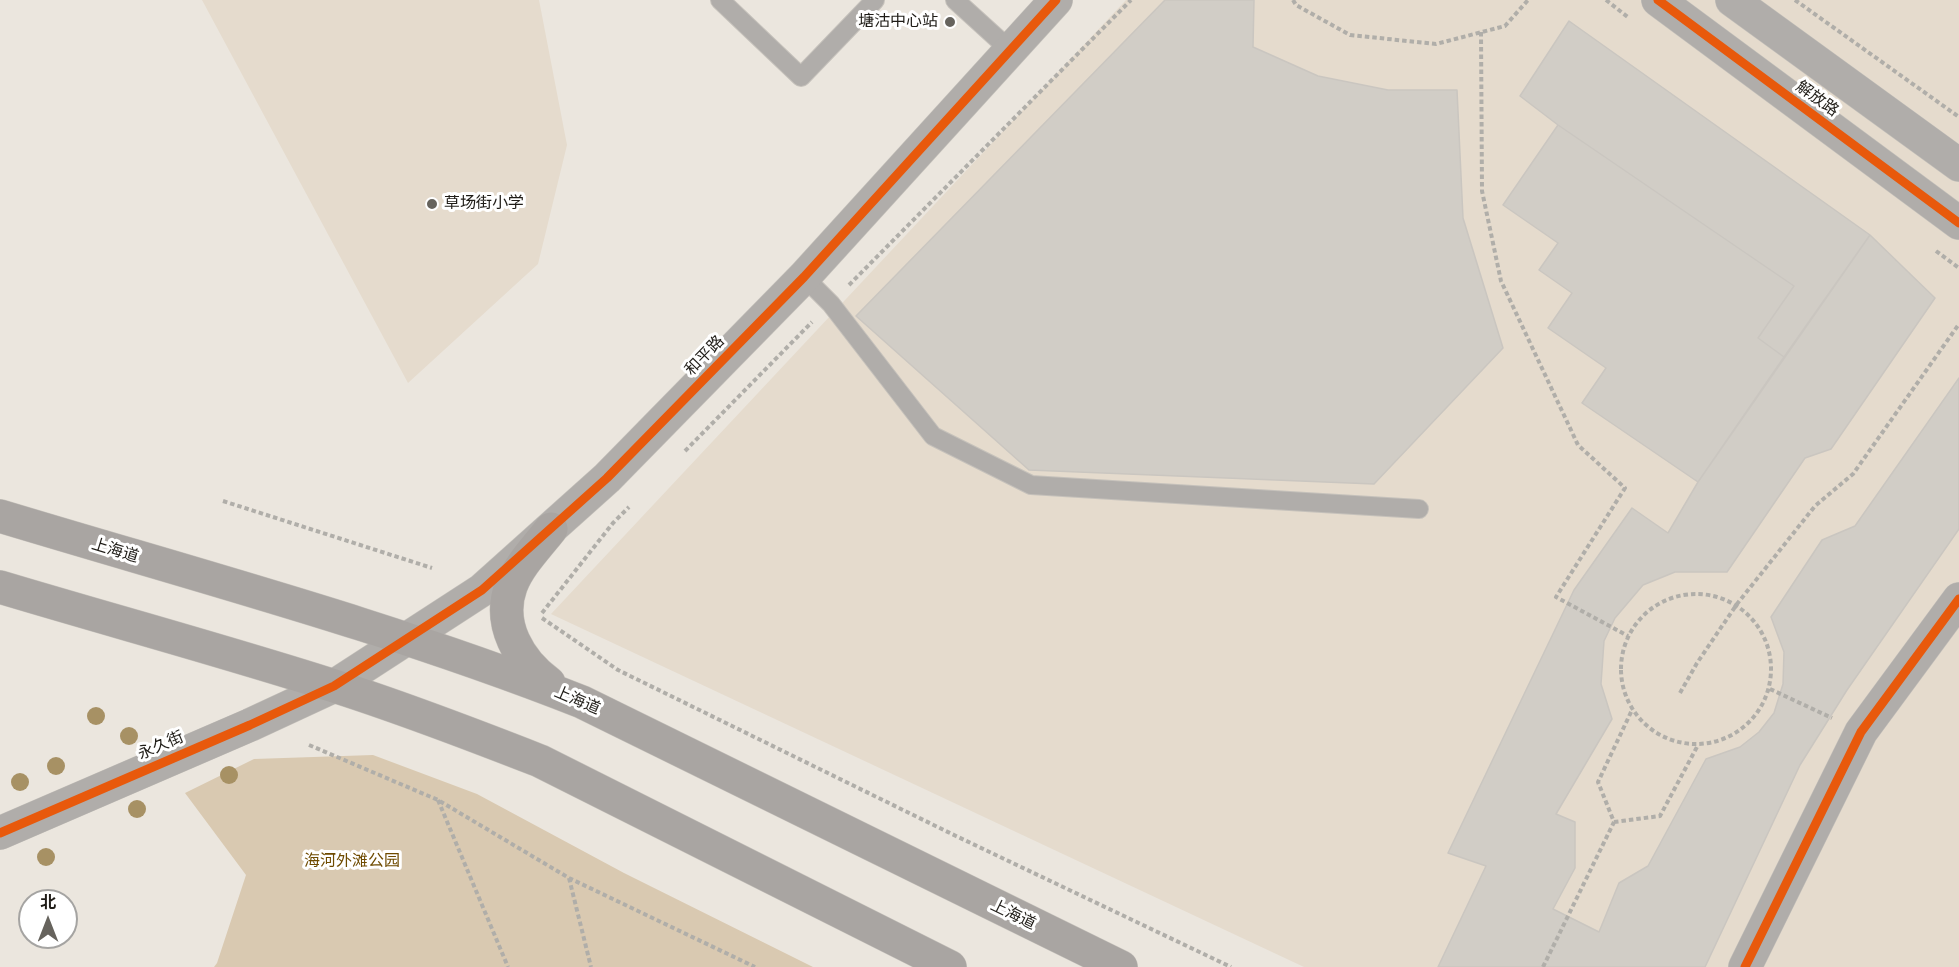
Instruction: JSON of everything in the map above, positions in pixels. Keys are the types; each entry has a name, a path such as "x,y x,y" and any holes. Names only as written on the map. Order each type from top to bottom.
{"main road":[{"name":"上海道","path":"0,516 406,638 582,702 1121,967"},
{"path":"551,529 528,558 511,588 507,613 509,626 518,652 530,668 548,682 582,702"},
{"path":"0,587 182,639 333,686 540,761 950,967"}],"street":[{"name":"和平路","path":"333,686 482,590 607,478 804,277 1056,0"},
{"name":"解放路","path":"1658,0 1959,223"},
{"name":"解放路","path":"1732,0 1959,165"},
{"path":"1745,967 1861,732 1959,599"},
{"name":"永久街","path":"0,833 333,686"}],"lane":[{"path":"720,0 801,77 875,0"},
{"path":"955,0 1010,50"},
{"path":"804,277 831,304 933,436 1031,485 1419,509"}],"path":[{"path":"680,456 1131,0"},
{"path":"1293,0 1296,5 1350,35 1436,44 1505,26 1528,0"},
{"path":"1795,0 1959,117"},
{"path":"1481,32 1482,191 1501,281 1578,445 1625,488 1556,597 1628,636"},
{"path":"1680,693 1697,663 1737,604 1815,506 1853,474 1959,324"},
{"path":"223,501 432,568"},
{"path":"630,506 613,523 539,615 618,670 945,831 1231,967"},
{"path":"1690,594 1714,596 1737,604 1755,621 1767,641 1773,665 1770,689 1760,711 1743,729 1722,741 1698,745 1672,741 1649,729 1632,710 1622,686 1621,660 1628,636 1643,615 1665,600 1690,594"},
{"path":"1770,689 1861,732"},
{"path":"1543,967 1614,822 1598,782 1632,710"},
{"path":"309,745 438,800 569,878 755,967"},
{"path":"1614,822 1660,816 1698,745"},
{"path":"438,800 508,967"},
{"path":"569,878 591,967"}],"shaded area":[{"name":"草场街小学","path":"202,0 539,0 567,145 538,264 408,383"},
{"path":"1126,0 1959,0 1959,967 1304,967 551,614"}],"green space":[{"name":"海河外滩公园","path":"373,755 477,794 624,873 813,967 214,967 246,875 185,793 254,759"}],"building":[{"path":"1165,0 1254,0 1253,47 1318,76 1388,90 1457,90 1463,218 1503,348 1374,484 1029,470 856,316"},
{"path":"1569,21 1870,235 1784,357 1758,338 1794,286 1558,125 1520,96"},
{"path":"1558,125 1794,286 1758,338 1784,357 1698,482 1582,403 1606,368 1548,328 1572,293 1539,270 1558,243 1503,205"},
{"path":"1870,235 1935,298 1831,449 1805,458 1727,572 1675,572 1643,585 1615,618 1604,641 1601,684 1612,719 1556,814 1575,822 1575,868 1553,909 1599,932 1619,883 1648,866 1706,759 1740,747 1759,732 1774,713 1783,684 1784,652 1771,617 1822,540 1855,526 1959,378 1959,529 1847,690 1800,765 1705,967 1438,967 1486,866 1448,853 1574,590 1632,508 1668,533 1698,482"}],"cycle path":[{"path":"0,833 250,725 334,686 482,590 607,478 804,277 1056,0"},
{"path":"1658,0 1959,223"},
{"path":"1745,967 1861,732 1959,599"}],"place":[{"name":"塘沽中心站","path":"950,22"},
{"name":"草场街小学","path":"432,204"}]}
